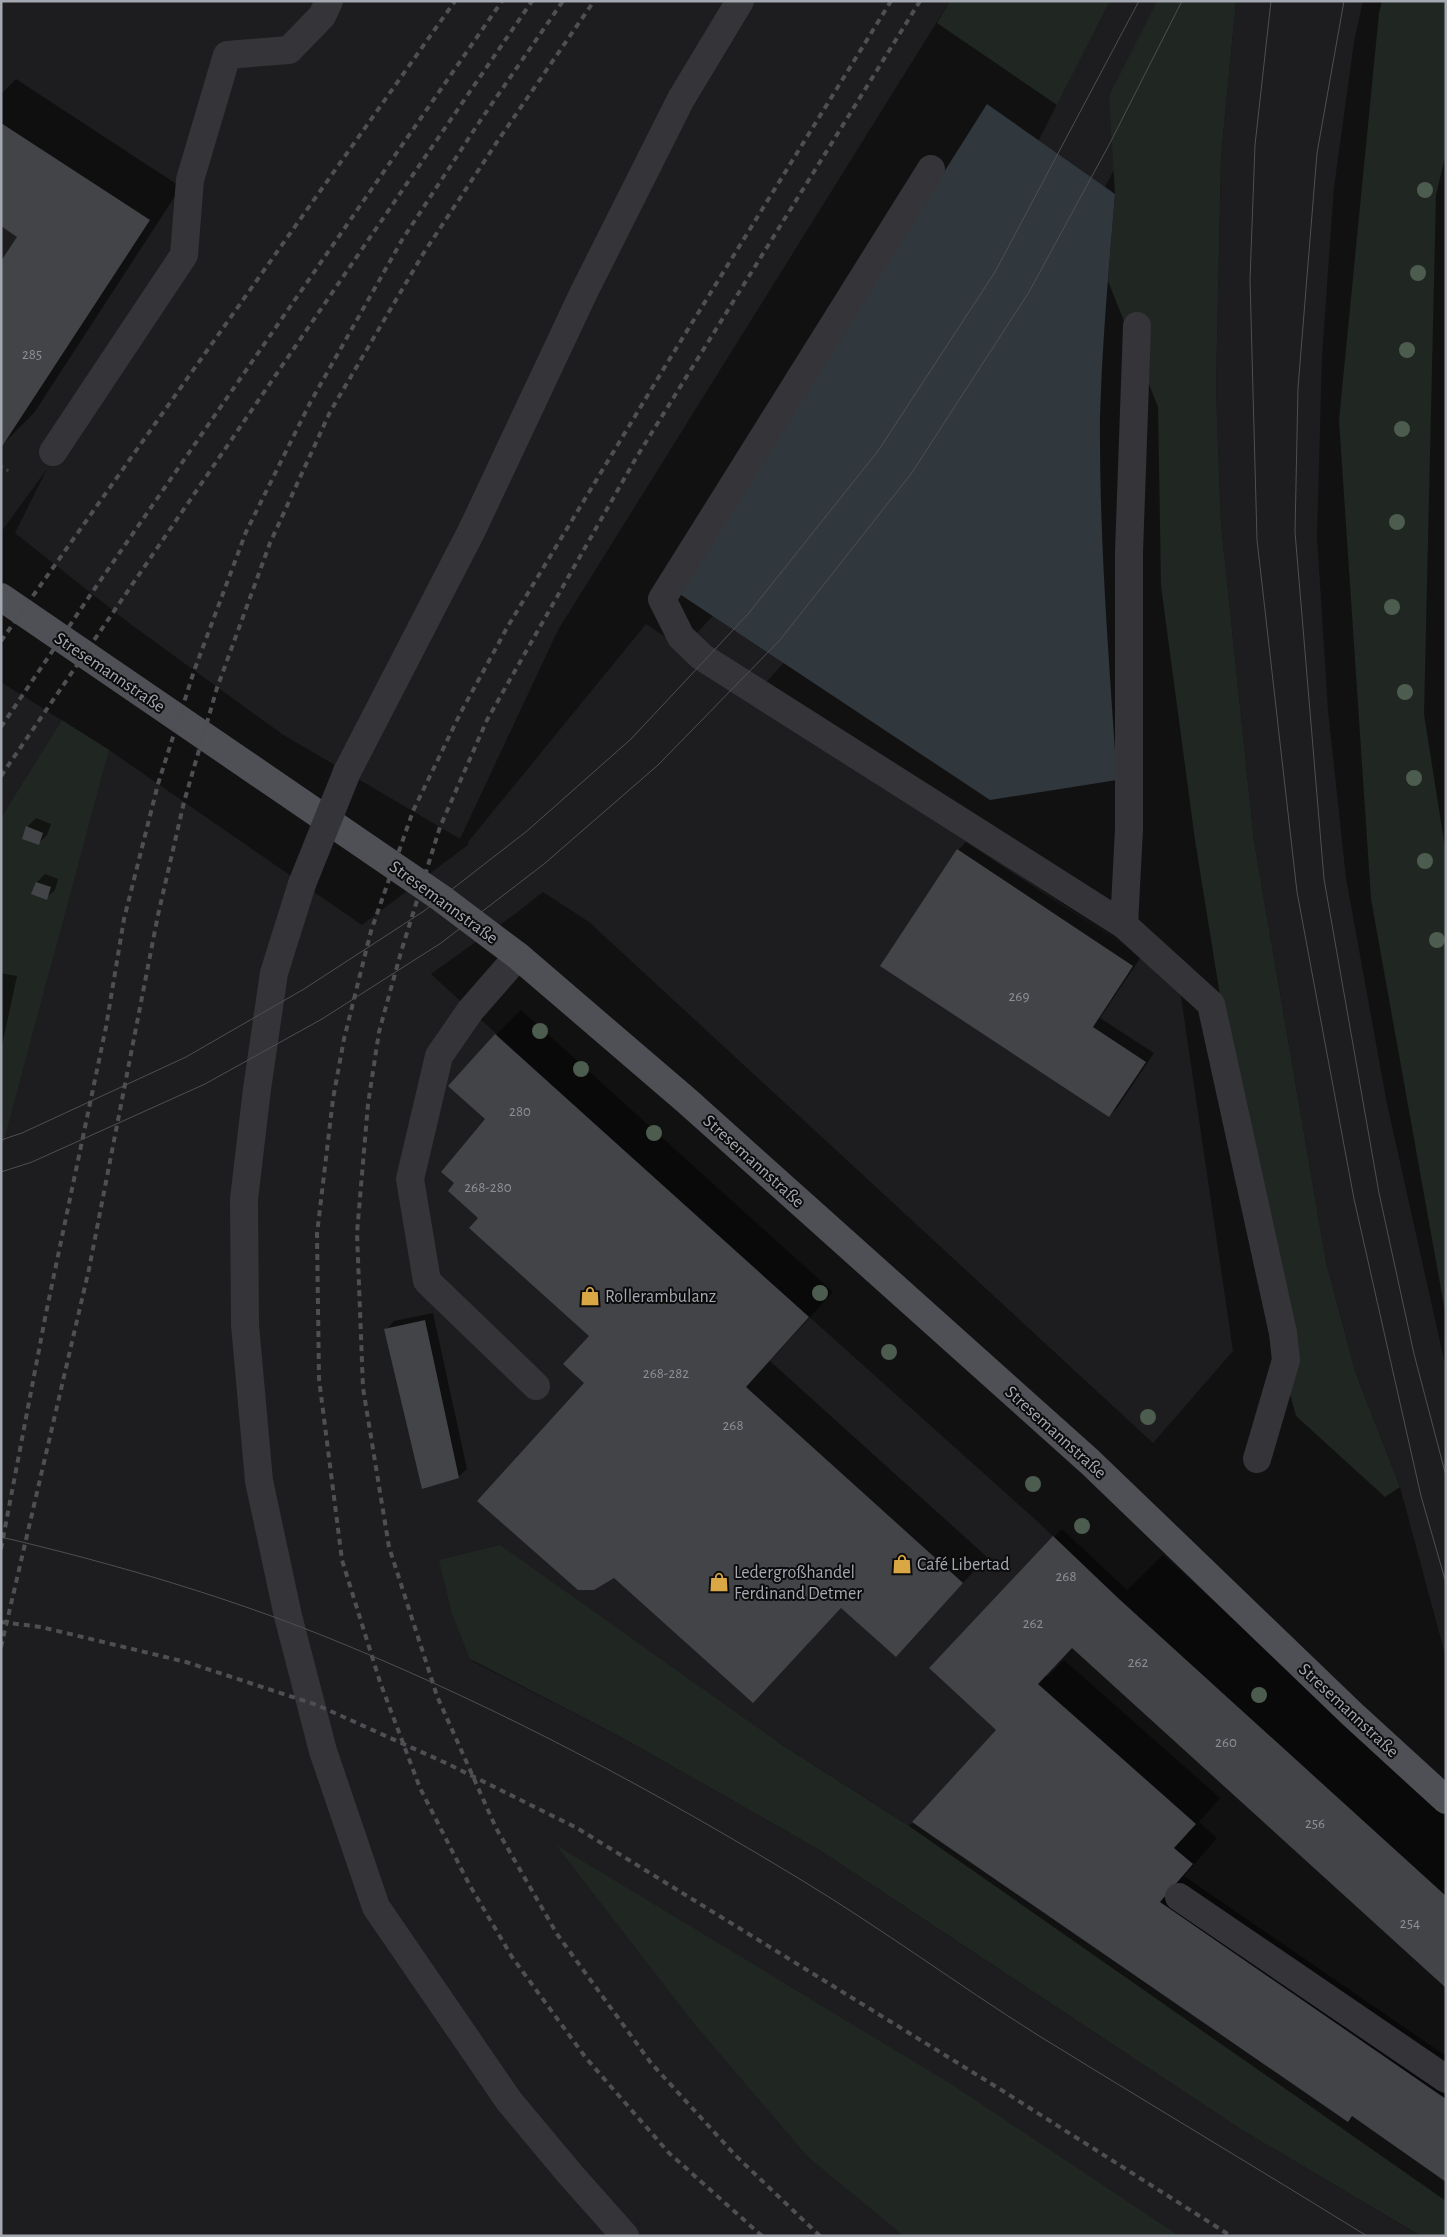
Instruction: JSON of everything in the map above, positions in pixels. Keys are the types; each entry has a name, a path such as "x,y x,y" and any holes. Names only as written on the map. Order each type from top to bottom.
{"main road":[{"name":"Stresemannstraße","path":"1,598 441,898 518,956 680,1095 1090,1462 1352,1714 1446,1800"}],"lane":[{"path":"53,452 184,255 190,180 227,55 289,50 322,16 329,1"},
{"path":"625,2236 509,2101 376,1906 323,1751 288,1616 259,1481 245,1325 244,1199 256,1089 274,973 302,884 347,772 472,530 584,292 681,99 740,1"},
{"path":"932,169 662,599 681,637 702,656 1124,925 1211,1004 1283,1333 1286,1360 1256,1459"},
{"path":"1124,925 1129,829 1129,552 1137,326"},
{"path":"518,956 470,1011 439,1056 410,1179 427,1281 536,1386"},
{"path":"1179,1897 1446,2079"}],"path":[{"path":"1,466 10,472"}],"shaded area":[{"path":"1,1 950,1 558,630 460,839 282,734 129,623 15,533 47,469 1,532"},
{"path":"950,1 1110,1 1057,105 937,23"},
{"path":"1110,1 1201,1 1114,170 1044,300 835,606 754,696 1179,983 1233,1351 1153,1443 589,922 543,892 431,974 630,1156 1038,1522 1118,1598 909,1826 779,1743 470,1660 621,1737 818,1849 1242,2130 1421,2236 1,2236 1,682 109,750 362,925 469,844 468,842 646,624 682,648 737,591 1013,190"},
{"path":"1157,1 1236,1 1221,157 1216,390 1221,524 1254,841 1326,1262 1355,1371 1400,1487 1385,1497 1296,1416 1276,1344 1195,840 1161,586 1158,407 1108,281 1115,194 1109,96"},
{"path":"1236,1 1363,1 1354,42 1334,187 1322,356 1317,537 1328,710 1346,878 1387,1104 1446,1369 1446,1658 1400,1487 1355,1371 1326,1262 1254,841 1221,524 1216,390 1221,157"},
{"path":"1382,1 1446,1 1446,153 1436,195 1424,714 1446,854 1446,1317 1371,899 1339,420 1379,13"},
{"path":"987,104 1115,194 1102,361 1100,462 1105,598 1117,780 990,800 678,593"},
{"path":"62,720 109,750 1,1151 1,818"},
{"path":"500,1545 779,1743 909,1826 1446,2201 1446,2236 1421,2236 1242,2130 818,1849 621,1737 470,1659 452,1614 439,1560"},
{"path":"556,1845 951,2084 1179,2236 904,2236 808,2157 692,2021"}],"building":[{"path":"1,123 150,220 1,448 1,261 17,237 1,226"},
{"path":"26,826 43,833 39,845 22,839"},
{"path":"957,849 1133,966 1093,1027 1146,1062 1109,1117 880,966"},
{"path":"36,882 51,887 47,900 31,894"},
{"path":"495,1034 809,1317 746,1387 963,1583 896,1657 841,1608 753,1703 614,1578 594,1590 578,1590 477,1501 584,1383 563,1364 589,1336 469,1228 478,1218 448,1191 454,1183 441,1172 485,1119 448,1086"},
{"path":"425,1320 459,1478 422,1489 384,1329"},
{"path":"1053,1536 1118,1598 1446,1896 1446,1988 1072,1648 1038,1684 1196,1824 1174,1848 1193,1864 1160,1902 1446,2099 1446,2182 1352,2116 1348,2122 912,1822 996,1730 929,1668"}],"tram line":[{"path":"1,1140 22,1133 186,1057 304,989 424,911 527,831 631,739 748,614 878,451 995,272 1139,1"},
{"path":"1,1172 32,1162 205,1084 322,1019 441,943 544,864 658,765 780,640 911,474 1029,292 1110,143 1182,1"},
{"path":"1271,1 1255,145 1250,280 1257,540 1297,892 1354,1199 1421,1496 1446,1583"},
{"path":"1344,1 1317,153 1298,388 1295,532 1324,879 1379,1193 1414,1354 1446,1476"},
{"path":"1,1537 173,1583 258,1611 401,1668 577,1753 691,1815 803,1881 1036,2034 1367,2236"}],"railway":[{"path":"1,641 455,1"},
{"path":"1,727 502,1"},
{"path":"1,776 532,1"},
{"path":"1,1549 46,1313 106,1027 124,919 158,784 194,671 246,532 310,403 402,240 480,121 563,1"},
{"path":"1,1647 89,1269 158,915 184,802 217,688 270,543 330,412 423,254 594,1"},
{"path":"762,2236 669,2153 586,2058 512,1957 469,1884 420,1788 380,1682 342,1560 319,1379 317,1234 333,1099 344,1039 371,931 413,811 461,712 508,626 669,360 891,1"},
{"path":"820,2236 736,2156 651,2063 557,1934 496,1828 437,1696 389,1547 363,1388 357,1233 368,1104 379,1032 401,952 440,827 487,720 636,458 920,1"},
{"path":"2,1622 41,1627 186,1662 317,1705 448,1764 577,1828 1003,2091 1231,2236"}],"place":[{"name":"Rollerambulanz","path":"590,1296"},
{"name":"Café Libertad","path":"902,1564"},
{"name":"Ledergroßhandel Ferdinand Detmer","path":"719,1582"}]}
